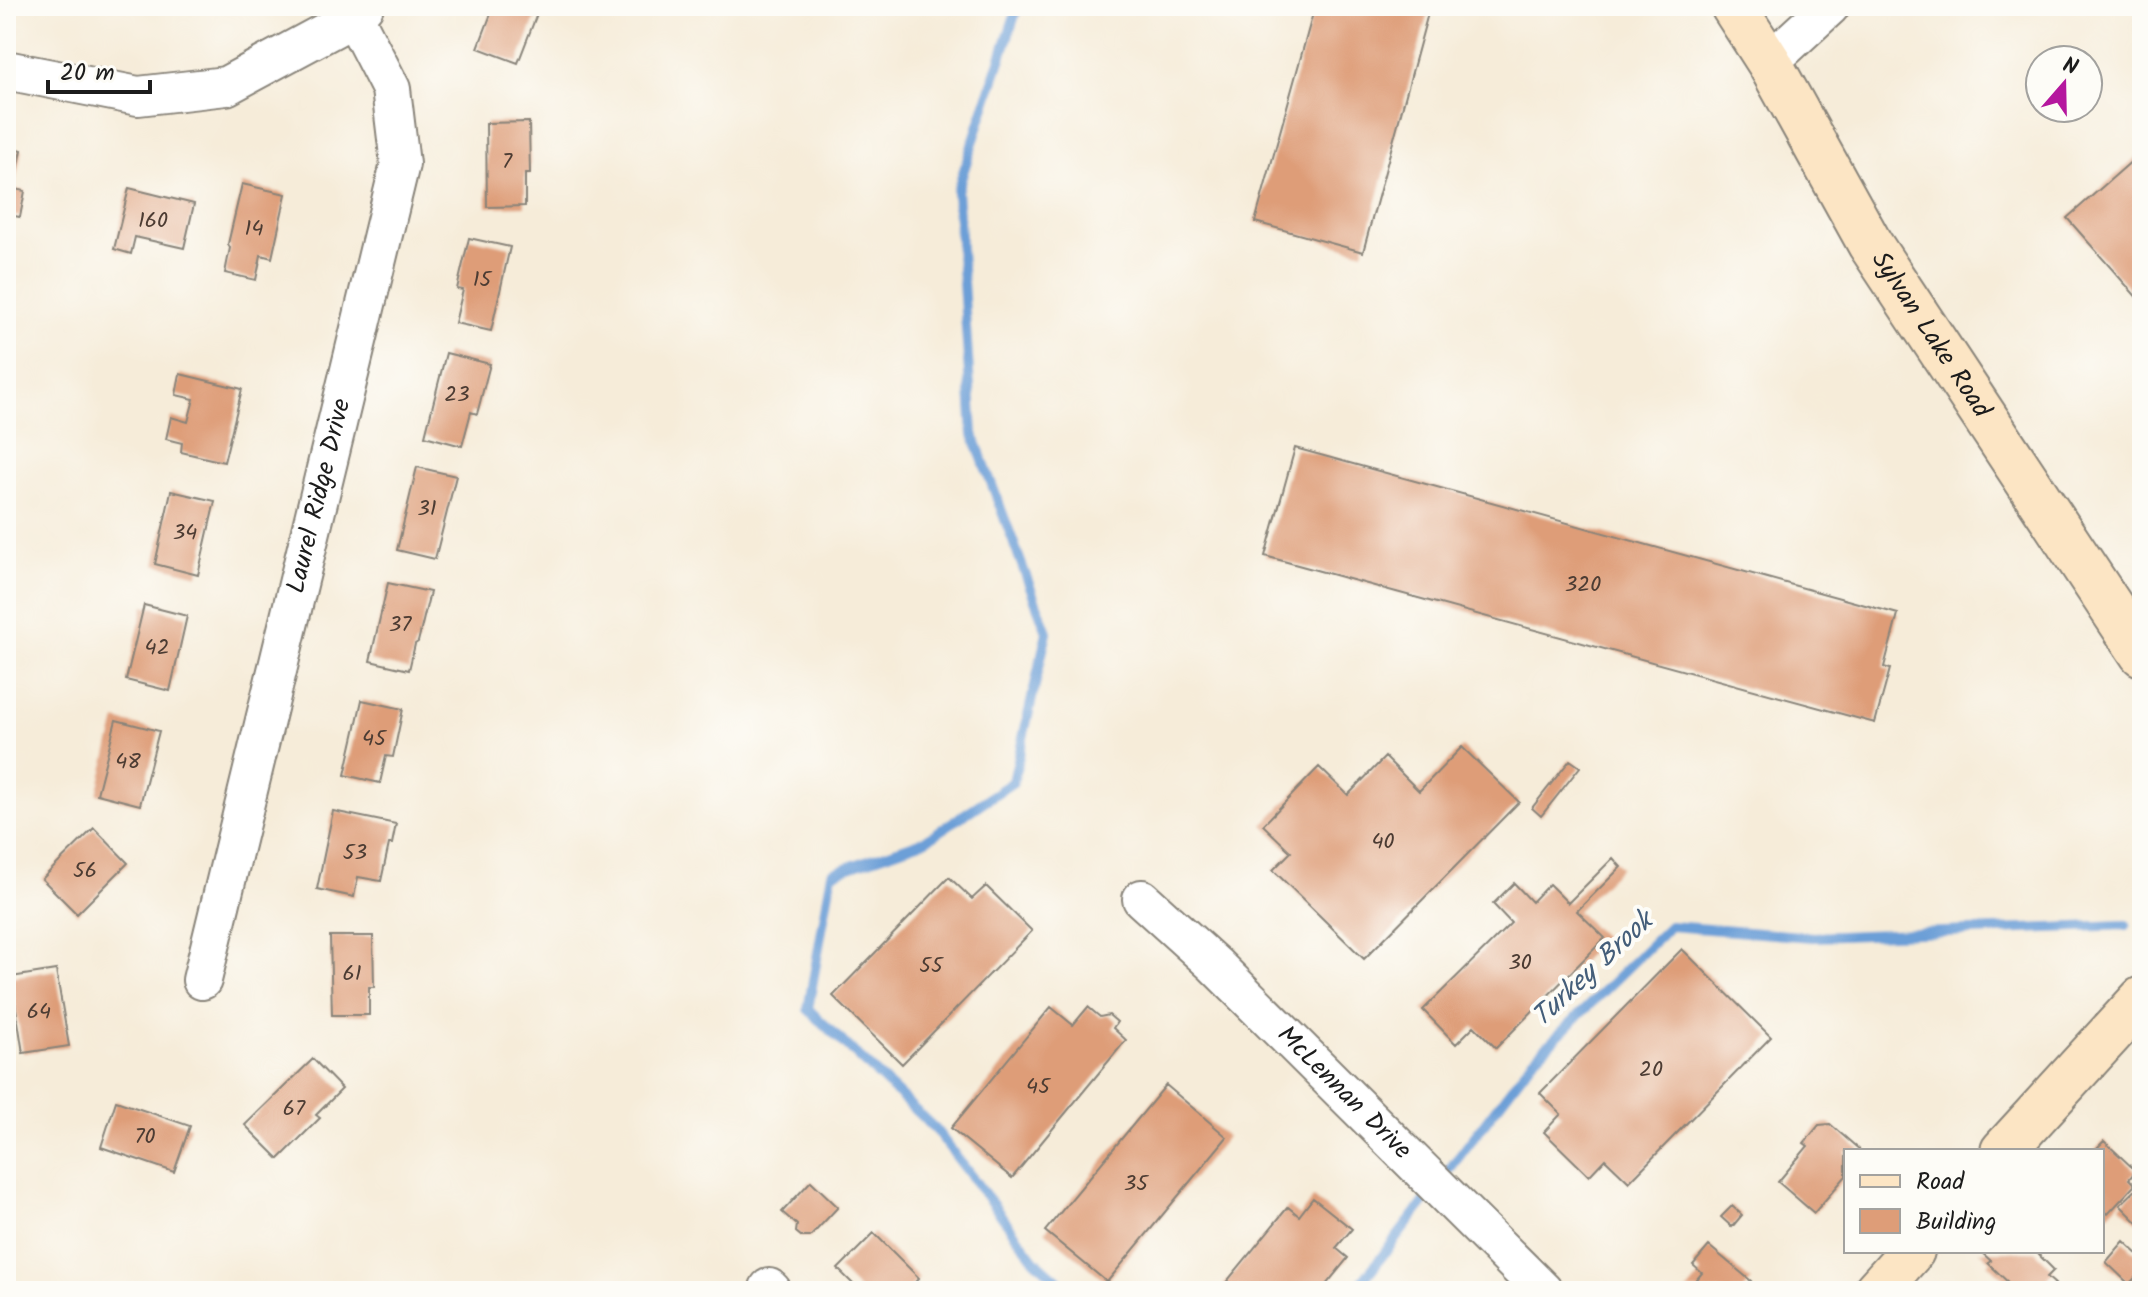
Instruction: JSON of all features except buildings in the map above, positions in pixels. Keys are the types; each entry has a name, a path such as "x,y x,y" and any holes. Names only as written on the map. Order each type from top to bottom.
{"main road":[{"name":"Sylvan Lake Road","path":"1733,6 1769,62 1870,244 2142,654"},
{"path":"2005,1149 2142,999"},
{"path":"1876,1291 1910,1253"}],"street":[{"path":"1769,62 1830,6"},
{"path":"6,70 138,96 226,86 359,12"},
{"name":"Laurel Ridge Drive","path":"202,980 400,164 391,89 359,12"},
{"name":"McLennan Drive","path":"1142,899 1215,965 1543,1291"}],"waterway":[{"path":"1018,6 957,191 973,434 1047,632 1013,782 926,840 832,873 808,1009 936,1130 1035,1260 1070,1291"},
{"name":"Turkey Brook","path":"1442,1179 1532,1061 1670,926 1813,937 2126,925"},
{"name":"Turkey Brook","path":"1355,1291 1432,1192"}]}
